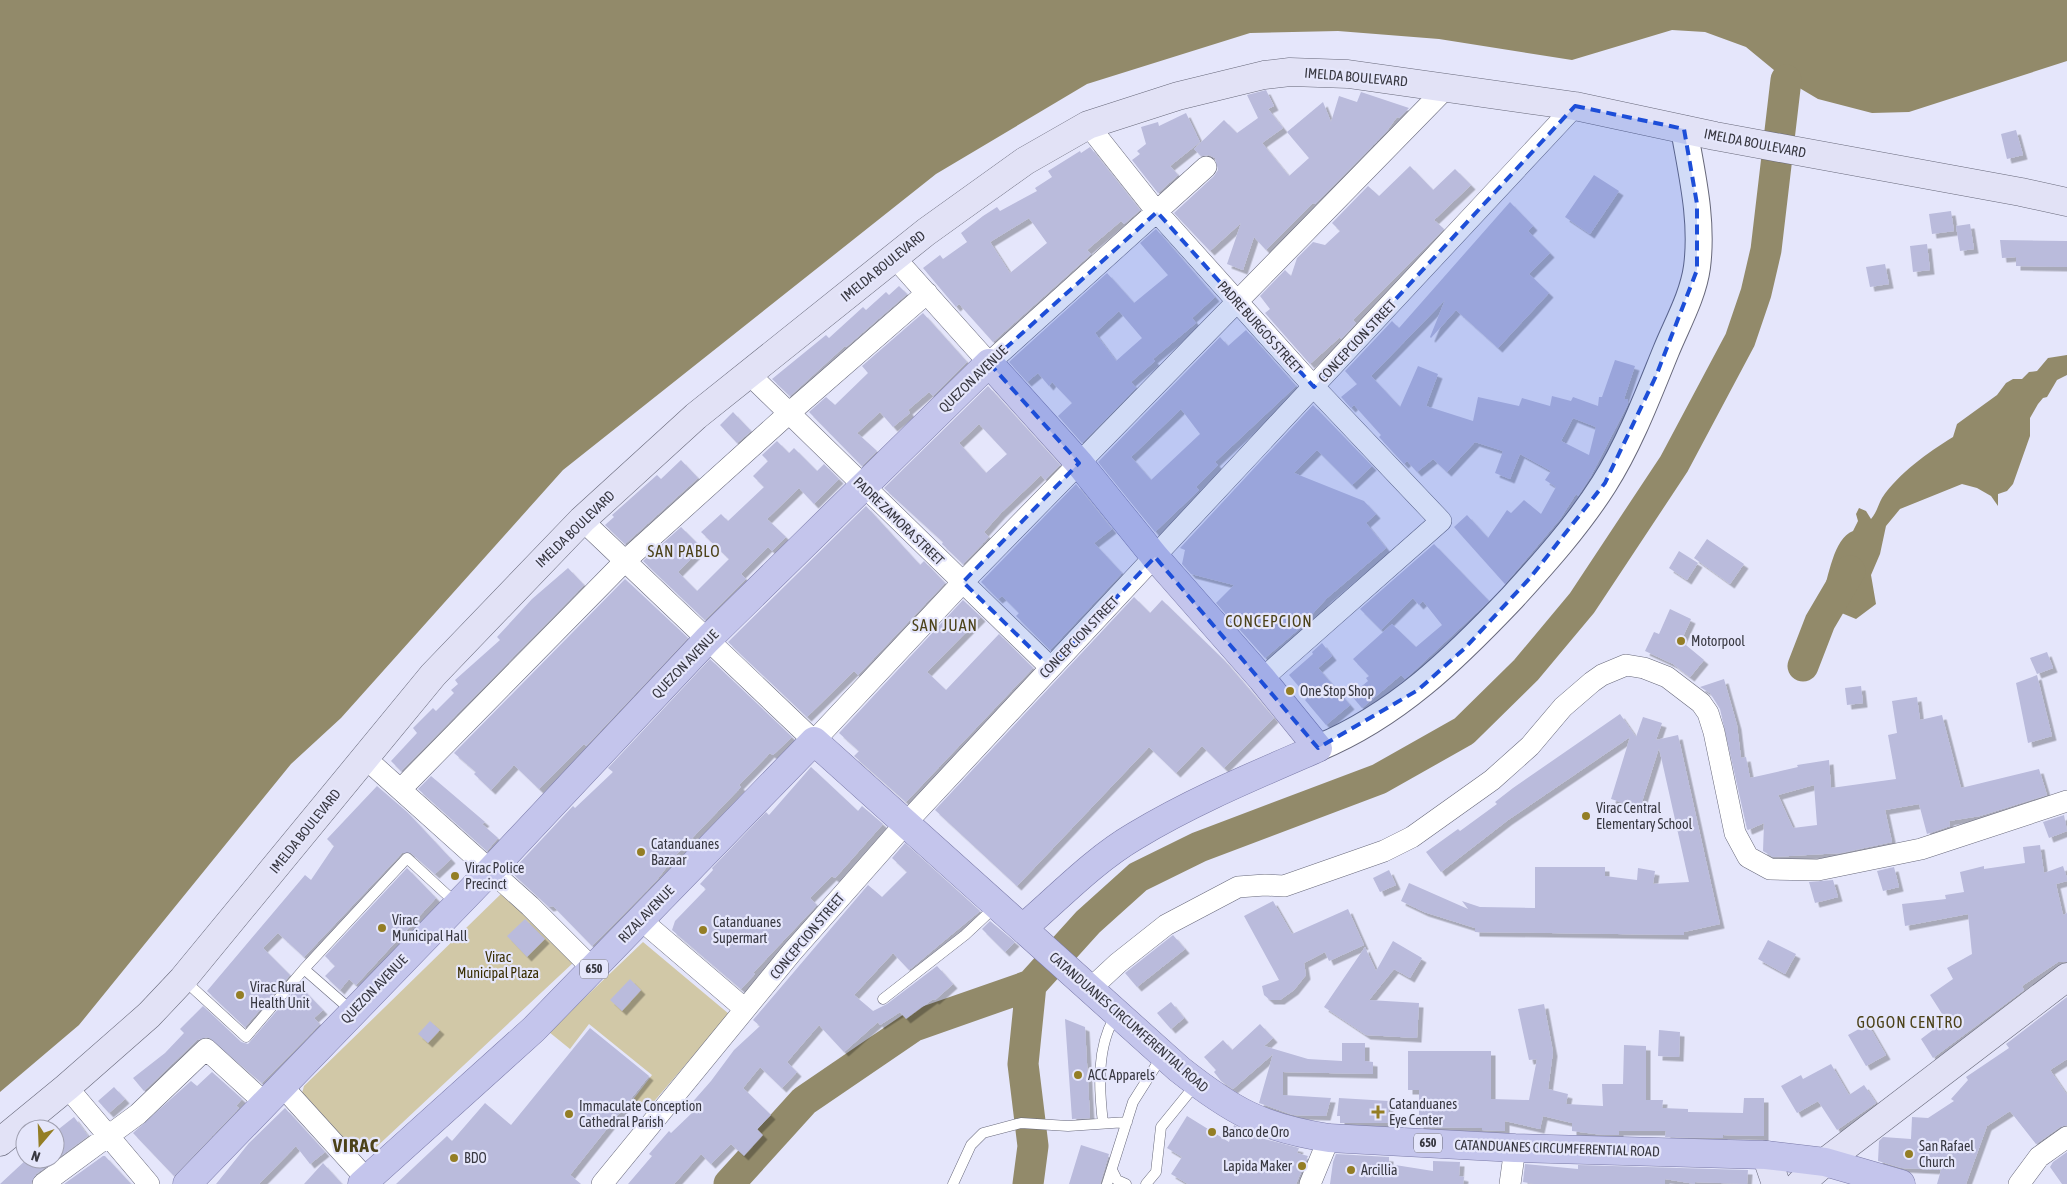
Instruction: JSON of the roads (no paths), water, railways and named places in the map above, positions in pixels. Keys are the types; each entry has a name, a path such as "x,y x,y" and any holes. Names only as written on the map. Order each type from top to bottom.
{"main road":[{"name":"IMELDA BOULEVARD","path":"0,1142 27,1122 149,1015 183,980 433,675 582,520 696,416 894,258 978,194 1026,161 1088,125 1226,83 1290,72 1348,74 1575,106 1715,136 2067,202"},
{"path":"989,362 1079,464 1156,557 1262,679 1318,748 1201,801 1134,837 1086,873 1030,935"},
{"name":"QUEZON AVENUE","path":"187,1184 490,870 707,640 989,362"},
{"name":"CATANDUANES CIRCUMFERENTIAL ROAD","path":"814,741 1163,1055 1221,1102 1242,1114 1300,1133 1329,1138 1515,1148 1766,1155 1825,1162 1901,1184"},
{"name":"RIZAL AVENUE","path":"367,1183 534,1029 814,741"},
{"path":"1800,1184 1825,1162 2067,977"},
{"path":"1766,1155 1776,1184"}],"street":[{"path":"582,520 814,741 963,582 1447,87"},
{"name":"CONCEPCION STREET","path":"602,1184 816,924 906,824 1050,667 1156,557 1575,106"},
{"name":"PADRE BURGOS STREET","path":"1088,125 1157,212 1314,387 1441,521 1262,679"},
{"path":"1318,748 1346,735 1418,690 1465,648 1530,578 1578,520 1605,483 1656,376 1697,270 1699,229 1697,204 1684,129"},
{"name":"QUEZON AVENUE","path":"989,362 1206,167"},
{"path":"894,258 989,362"},
{"path":"401,789 625,562 788,414 927,293"},
{"name":"PADRE ZAMORA STREET","path":"748,374 1050,667"},
{"path":"1086,986 1166,925 1238,887 1265,884 1284,886 1384,851 1412,837 1492,780 1530,746 1563,707 1592,682 1602,675 1626,665 1635,665 1661,674 1681,686 1701,703 1708,713 1714,732 1735,833 1748,856 1770,868 1818,870 1921,849 2067,801"},
{"path":"364,757 556,930 593,969"},
{"path":"641,920 746,1009"},
{"path":"43,1184 138,1114 206,1048 273,1095 367,1183"},
{"path":"67,1087 149,1184"},
{"path":"2019,1184 2039,1157 2067,1136"},
{"path":"1310,1184 1329,1138"},
{"path":"1510,1184 1515,1148"}],"lane":[{"path":"183,980 246,1037 304,969 407,858 457,904"},
{"path":"882,999 965,935 997,905"},
{"path":"304,969 352,1012"},
{"path":"1103,1124 1100,1094 1104,1042 1116,1014"},
{"path":"1107,1184 1133,1102 1163,1055"},
{"path":"1146,1184 1156,1172 1161,1127 1196,1083"},
{"path":"953,1184 976,1139 983,1134 1021,1123 1068,1126 1127,1122"},
{"path":"1112,1170 1118,1180 1126,1184"}],"waterway":[{"path":"1028,1184 1033,1146 1023,1064 1031,985 1088,922 1138,877 1199,847 1379,779 1464,731 1526,670 1582,603 1674,464 1740,340 1756,293 1766,250 1786,80"},
{"path":"1803,666 1820,622 1850,571"},
{"path":"729,1184 804,1101 914,1026 1031,985"}],"place":[{"name":"Motorpool","path":"1681,641"},
{"name":"One Stop Shop","path":"1290,691"},
{"name":"Virac Central Elementary School","path":"1586,816"},
{"name":"Catanduanes Bazaar","path":"641,852"},
{"name":"Virac Police Precinct","path":"455,876"},
{"name":"Virac Municipal Hall","path":"382,928"},
{"name":"Catanduanes Supermart","path":"703,930"},
{"name":"Virac Rural Health Unit","path":"240,995"},
{"name":"ACC Apparels","path":"1078,1075"},
{"name":"Catanduanes Eye Center","path":"1378,1112"},
{"name":"Immaculate Conception Cathedral Parish","path":"569,1114"},
{"name":"Banco de Oro","path":"1212,1132"},
{"name":"San Rafael Church","path":"1909,1154"},
{"name":"BDO","path":"454,1158"},
{"name":"Lapida Maker","path":"1302,1166"},
{"name":"Arcillia","path":"1351,1170"}],"district":[{"name":"SAN PABLO","path":"684,551"},
{"name":"CONCEPCION","path":"1269,621"},
{"name":"SAN JUAN","path":"945,625"},
{"name":"GOGON CENTRO","path":"1910,1022"},
{"name":"VIRAC","path":"356,1145"}],"park label":[{"name":"Virac Municipal Plaza","path":"498,966"}]}
